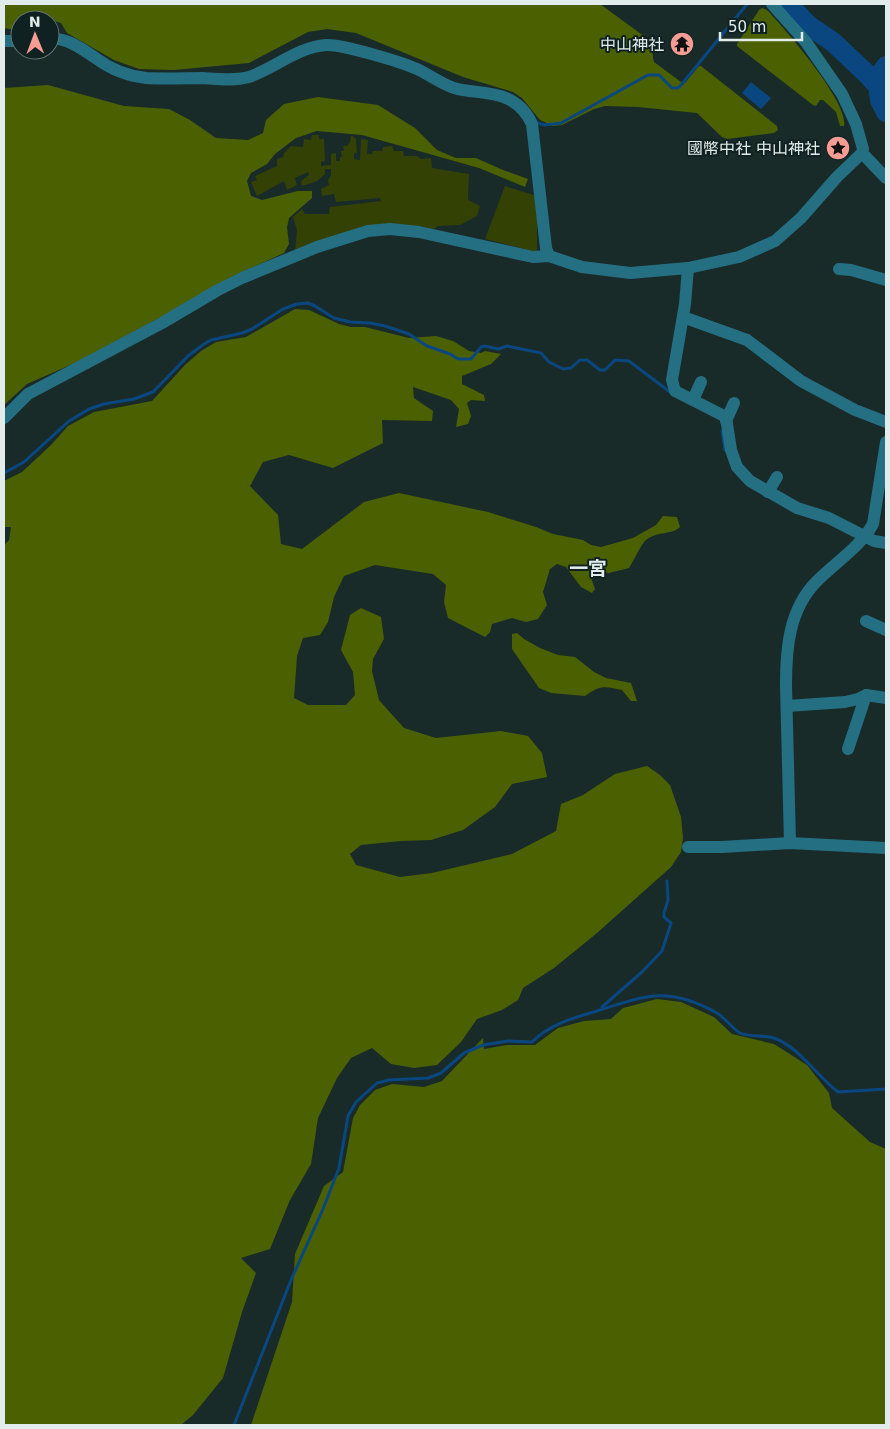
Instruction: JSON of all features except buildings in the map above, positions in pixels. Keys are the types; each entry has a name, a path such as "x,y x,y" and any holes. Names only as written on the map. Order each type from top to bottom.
{"street":[{"path":"4,418 28,394 162,323 218,290 317,247 368,231 390,229 419,232 532,257 549,256 582,267 630,273 688,268 739,257 775,241 801,218 862,153 863,149 856,124 842,94 806,42 772,4"},
{"path":"60,40 78,45 116,71 131,76 147,78 234,79 259,73 305,50 319,46 341,46 402,63 452,87 469,92 493,94 508,98 521,108 532,124 546,248 549,256"},
{"path":"862,153 886,178"},
{"path":"688,268 683,317 672,380 675,391 708,406 726,417 730,450 737,467 750,481 797,508 829,518 864,538 886,543"},
{"path":"839,269 851,270 886,280"},
{"path":"683,317 747,340 801,381 855,410 886,422"},
{"path":"693,400 701,382"},
{"path":"726,421 734,403"},
{"path":"790,843 786,664 790,630 794,616 816,582 864,538 873,524 886,442"},
{"path":"768,492 777,477"},
{"path":"866,621 886,630"},
{"path":"788,706 845,702 866,695 886,698"},
{"path":"848,748 866,695"},
{"path":"688,847 790,843 886,848"}],"green space":[{"path":"4,4 600,4 652,42 654,62 681,82 685,83 701,66 777,126 778,130 774,133 727,139 722,137 697,113 638,107 605,106 594,109 562,125 553,126 540,120 522,98 513,92 463,77 356,33 327,29 308,32 249,63 174,70 139,69 114,60 67,33 60,23 60,10 10,10 10,29 4,28"},
{"path":"762,8 767,10 787,32 826,83 843,115 844,126 840,126 836,112 823,100 820,100 816,106 813,105 737,46"},
{"path":"48,85 124,106 169,109 190,120 216,138 248,140 263,133 266,120 284,104 318,97 378,105 415,128 437,150 456,158 476,158 528,179 525,187 479,168 362,135 317,131 296,138 275,154 267,164 251,173 247,181 251,196 262,200 298,191 312,191 312,198 289,218 287,227 289,244 284,253 229,278 187,303 77,362 27,384 4,405 4,88"},
{"path":"312,135 319,135 319,139 324,139 325,161 321,162 321,166 331,165 331,154 336,153 336,161 340,161 340,157 342,157 341,151 344,151 343,146 347,146 351,136 353,136 356,139 357,153 354,153 354,159 360,160 361,139 368,140 367,154 372,154 373,151 382,151 383,147 392,146 394,151 403,151 404,156 417,156 421,159 431,158 432,168 469,174 468,200 480,206 477,216 460,225 438,226 434,229 416,226 295,252 297,230 293,217 302,209 305,214 329,214 330,207 381,201 380,198 336,202 334,194 322,196 321,189 329,185 328,180 331,175 331,169 325,169 325,174 317,181 302,186 301,181 309,175 308,172 295,178 297,185 287,190 284,181 257,196 251,182 257,180 255,176 277,166 277,159 283,157 284,153 291,146 303,147 304,139 311,140"},
{"path":"505,186 537,196 537,252 485,239"},
{"path":"295,309 309,310 339,324 351,327 365,327 409,338 436,336 453,341 469,351 501,354 491,364 462,376 462,384 484,395 485,401 471,400 467,403 471,416 468,424 456,427 459,409 451,400 413,387 414,398 433,411 432,421 382,420 383,443 333,468 289,455 263,462 250,486 278,515 281,544 302,549 364,502 399,493 488,512 553,534 583,540 591,545 601,547 633,538 656,525 663,516 677,517 680,527 646,540 629,568 609,573 589,572 595,589 592,593 581,587 566,567 557,564 550,569 543,592 547,605 538,619 526,622 512,618 492,624 490,632 485,637 448,618 444,602 446,585 433,574 375,565 344,576 334,597 328,622 320,635 303,638 297,656 294,698 308,705 346,705 355,695 353,672 341,650 350,615 361,608 381,617 384,639 373,659 372,671 379,700 404,728 436,738 501,731 528,736 542,753 547,777 512,784 495,807 463,830 431,840 361,845 350,854 356,865 400,877 432,873 512,854 556,831 561,804 583,795 615,774 647,766 670,785 681,817 683,838 681,852 671,867 597,933 554,968 523,988 518,1000 502,1010 477,1019 461,1042 437,1065 414,1068 391,1064 372,1048 351,1058 337,1078 318,1118 311,1164 290,1200 270,1249 241,1258 256,1273 242,1312 223,1378 193,1415 181,1425 4,1425 4,545 9,540 11,527 4,527 4,481 22,472 68,426 94,412 152,401 185,365 201,351 216,342 246,337"},
{"path":"517,633 540,648 558,655 575,657 594,672 606,678 631,683 637,701 631,701 622,690 611,688 602,687 585,696 551,693 539,688 512,649 512,634"},
{"path":"657,999 681,1002 714,1017 732,1034 774,1044 807,1065 829,1093 832,1108 870,1142 886,1149 886,1425 251,1425 292,1302 295,1254 324,1186 343,1172 353,1118 360,1105 375,1090 392,1084 424,1087 442,1081 483,1038 484,1049 507,1045 535,1045 558,1028 584,1021 611,1019 623,1008"}],"water":[{"path":"751,82 771,98 761,109 742,93"}],"waterway":[{"path":"534,122 545,125 561,123 648,75 659,75 672,88 678,88 747,4"},
{"path":"788,4 808,25 833,42 878,86 880,100 886,112"},
{"path":"878,86 886,66"},
{"path":"4,473 24,462 69,421 89,409 104,404 134,399 153,392 188,356 204,344 211,340 252,329 283,309 297,304 308,303 334,318 385,326 409,334 427,346 450,354 458,359 471,359 481,347 498,349 507,346 541,353 549,362 563,369 571,368 580,360 587,360 600,370 605,370 615,360 629,361 670,392"},
{"path":"722,431 725,450"},
{"path":"602,1007 642,972 662,951 671,923 664,917 668,900 667,881"},
{"path":"234,1425 291,1280 339,1168 348,1116 356,1102 377,1083 389,1080 428,1078 441,1073 464,1053 483,1045 508,1041 532,1042 554,1026 571,1019 644,997 671,996 685,999 717,1013 740,1033 770,1037 783,1042 800,1055 838,1092 886,1089"}],"place":[{"name":"中山神社","path":"682,44"},
{"name":"國幣中社 中山神社","path":"838,148"}],"district":[{"name":"一宮","path":"588,568"}]}
